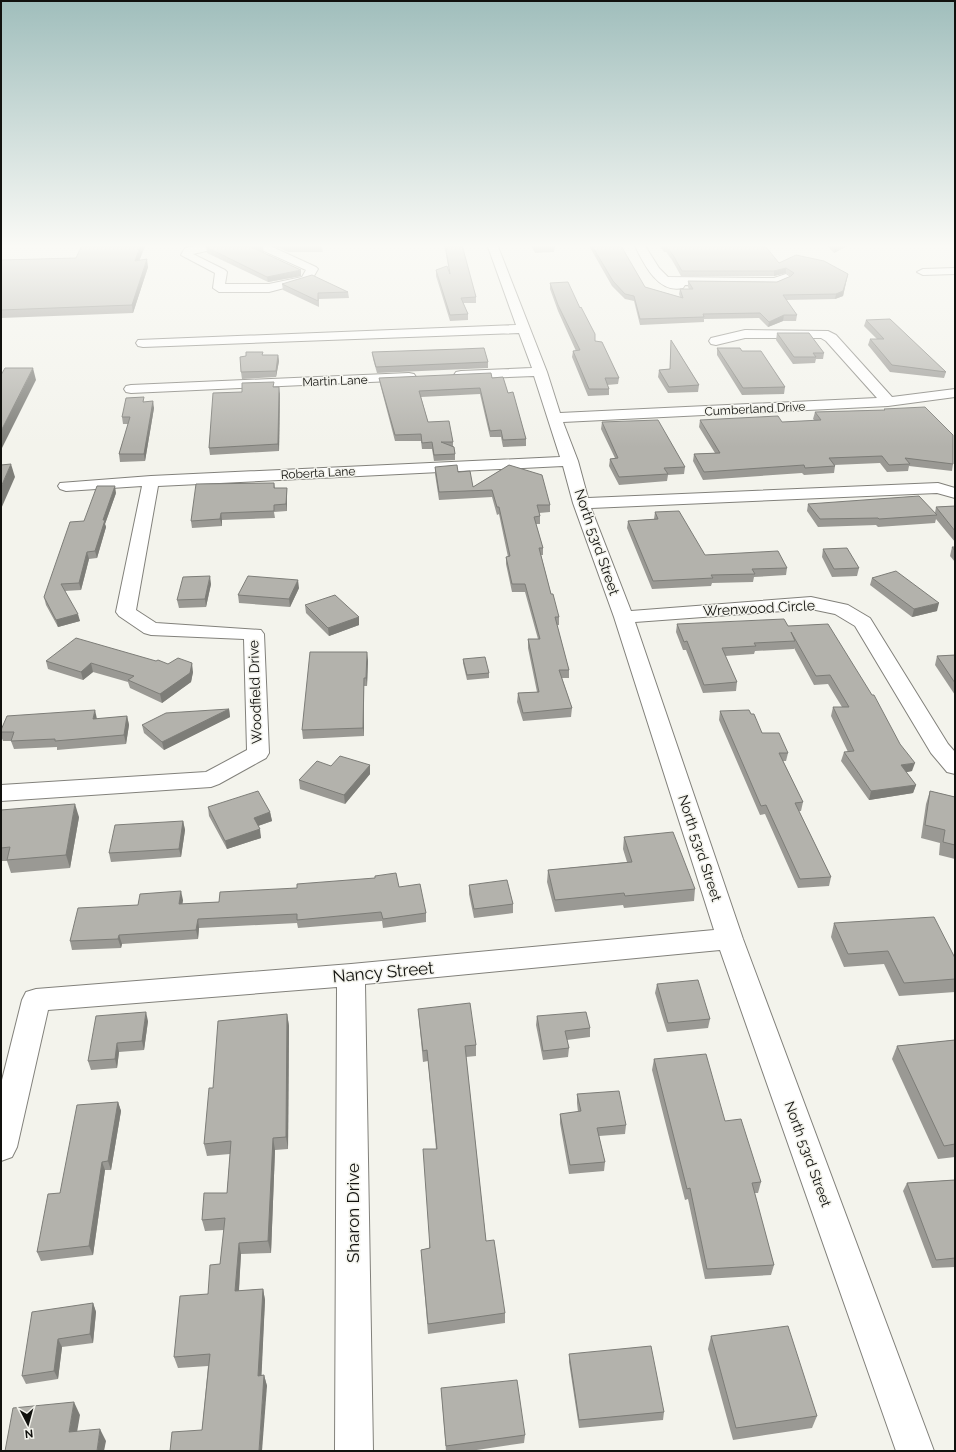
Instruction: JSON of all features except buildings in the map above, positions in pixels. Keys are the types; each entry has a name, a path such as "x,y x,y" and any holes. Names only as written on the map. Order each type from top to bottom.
{"street":[{"name":"North 53rd Street","path":"517,312 540,372 554,418 570,461 581,503 624,617 730,939 915,1451"},
{"path":"143,343 523,329"},
{"path":"716,341 745,334 823,334 831,338 888,402"},
{"path":"446,376 540,372"},
{"name":"Martin Lane","path":"131,389 422,377"},
{"name":"Cumberland Drive","path":"554,418 888,402 955,393"},
{"name":"Roberta Lane","path":"66,486 570,461"},
{"name":"Woodfield Drive","path":"1,793 211,779 258,753 254,634 151,629 126,612 151,481"},
{"path":"581,503 938,488 955,493"},
{"name":"Wrenwood Circle","path":"624,617 811,603 841,609 863,622 939,748 955,767"},
{"name":"Nancy Street","path":"1,1147 36,1000 351,975 730,939"},
{"name":"Sharon Drive","path":"351,975 354,1451"}]}
